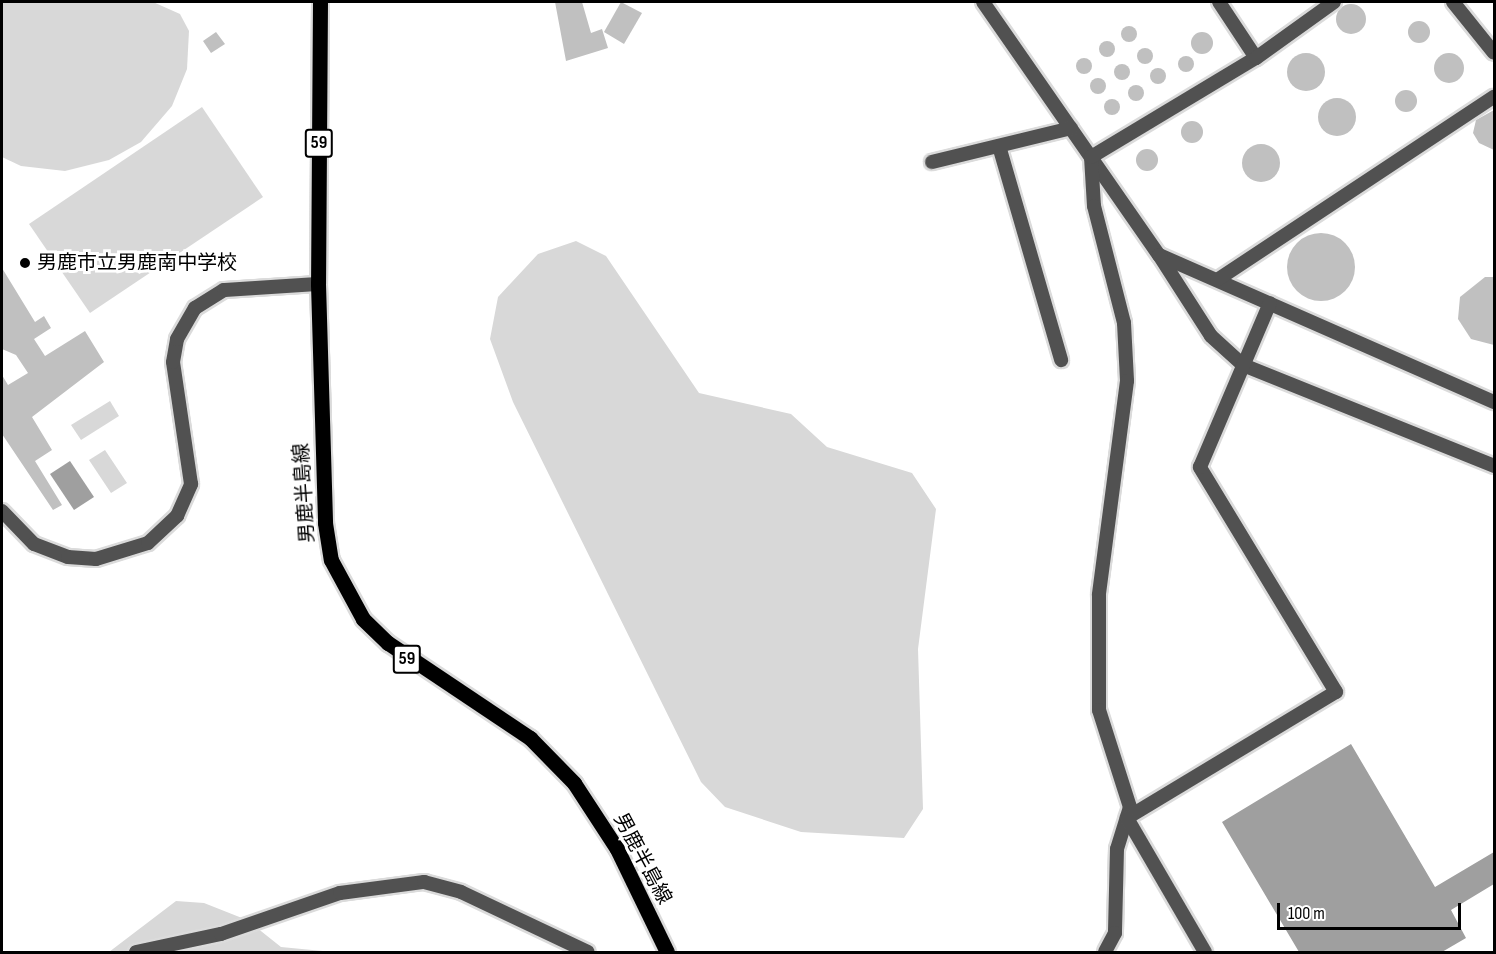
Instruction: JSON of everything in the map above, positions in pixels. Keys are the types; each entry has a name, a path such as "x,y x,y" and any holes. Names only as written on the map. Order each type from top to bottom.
{"main road":[{"name":"男鹿半島線","path":"320,2 318,284 325,523 331,561 345,591 388,644 530,738 574,783 617,849 667,952"}],"street":[{"path":"983,2 1159,255 1211,336 1243,365 1494,466"},
{"path":"1219,2 1256,58"},
{"path":"1091,157 1256,58 1335,2"},
{"path":"1453,2 1494,53"},
{"path":"1217,280 1494,97"},
{"path":"932,162 1071,128"},
{"path":"999,146 1061,360"},
{"path":"1091,157 1094,206 1124,323 1127,381 1100,595 1097,674 1099,710 1112,763 1127,798 1127,818 1117,849 1115,933 1105,952"},
{"path":"1159,255 1494,402"},
{"path":"2,511 34,544 68,557 96,559 148,543 177,516 191,484 173,362 177,339 195,308 224,290 318,284"},
{"path":"1127,818 1336,692 1200,467 1270,303"},
{"path":"1127,818 1205,952"},
{"path":"136,952 221,934 339,893 423,882 460,892 588,952"},
{"path":"1197,952 1205,952"}],"shaded area":[{"path":"2,2 153,2 180,14 189,31 187,69 172,106 141,142 109,160 65,171 21,166 2,157"},
{"path":"202,107 263,197 90,313 29,224"},
{"path":"576,241 606,256 699,393 791,414 827,447 912,473 936,509 918,649 923,809 904,838 801,832 725,807 701,782 513,402 490,339 498,297 538,254"},
{"path":"110,401 119,416 81,440 71,425"},
{"path":"105,450 127,483 111,493 89,460"},
{"path":"70,461 94,497 74,510 50,474"},
{"path":"1351,744 1435,887 1494,852 1494,884 1451,910 1466,938 1442,952 1299,952 1222,822"},
{"path":"176,901 204,903 247,920 281,947 333,952 109,952"}],"building":[{"path":"555,2 582,2 591,33 602,29 608,48 566,61"},
{"path":"621,2 642,13 624,44 604,32"},
{"path":"1351,4 1362,8 1366,19 1362,30 1351,34 1340,30 1336,19 1340,8"},
{"path":"1419,21 1427,24 1430,32 1427,40 1419,43 1411,40 1408,32 1411,24"},
{"path":"1129,26 1137,34 1129,42 1121,34"},
{"path":"216,32 225,44 211,53 203,41"},
{"path":"1202,32 1210,35 1213,43 1210,51 1202,54 1194,51 1191,43 1194,35"},
{"path":"1107,41 1115,49 1107,57 1099,49"},
{"path":"1145,48 1153,56 1145,64 1137,56"},
{"path":"1306,53 1313,54 1319,59 1324,65 1324,79 1319,85 1313,90 1306,91 1299,90 1293,85 1288,79 1287,72 1288,65 1293,59 1299,54"},
{"path":"1449,53 1460,57 1464,68 1460,79 1449,83 1438,79 1434,68 1438,57"},
{"path":"1186,56 1192,58 1194,64 1192,70 1186,72 1180,70 1178,64 1180,58"},
{"path":"1084,58 1092,66 1084,74 1076,66"},
{"path":"1122,64 1128,66 1130,72 1128,78 1122,80 1116,78 1114,72 1116,66"},
{"path":"1158,68 1166,76 1158,84 1150,76"},
{"path":"1098,78 1106,86 1098,94 1090,86"},
{"path":"1136,85 1144,93 1136,101 1128,93"},
{"path":"1406,90 1414,93 1417,101 1414,109 1406,112 1398,109 1395,101 1398,93"},
{"path":"1337,98 1344,99 1350,104 1355,110 1355,124 1350,130 1344,135 1337,136 1330,135 1324,130 1319,124 1318,117 1319,110 1324,104 1330,99"},
{"path":"1112,99 1120,107 1112,115 1104,107"},
{"path":"1494,110 1494,150 1479,143 1473,133 1476,120"},
{"path":"1192,121 1200,124 1203,132 1200,140 1192,143 1184,140 1181,132 1184,124"},
{"path":"1261,144 1268,145 1274,150 1279,156 1279,170 1274,176 1268,181 1261,182 1254,181 1248,176 1243,170 1242,163 1243,156 1248,150 1254,145"},
{"path":"1147,149 1155,152 1158,160 1155,168 1147,171 1139,168 1136,160 1139,152"},
{"path":"1321,233 1334,235 1345,243 1353,254 1355,267 1353,280 1345,291 1334,299 1321,301 1308,299 1297,291 1289,280 1287,267 1289,254 1297,243 1308,235"},
{"path":"2,268 35,322 44,316 51,328 34,339 45,356 85,331 104,362 32,417 52,450 35,461 62,505 53,510 2,434 2,375 8,385 28,373 16,355 2,349"},
{"path":"1485,277 1494,277 1494,345 1471,339 1458,319 1460,297"}],"place":[{"name":"男鹿市立男鹿南中学校","path":"25,263"}]}
